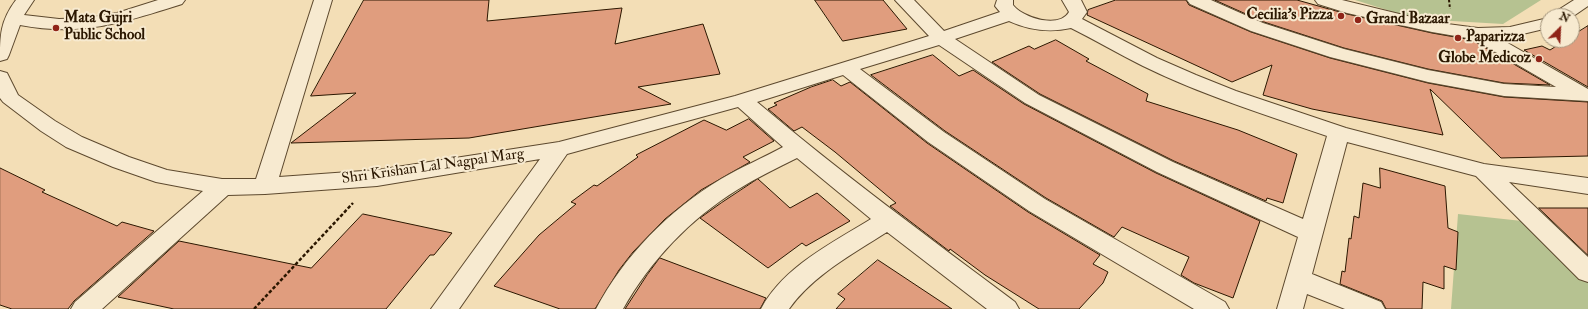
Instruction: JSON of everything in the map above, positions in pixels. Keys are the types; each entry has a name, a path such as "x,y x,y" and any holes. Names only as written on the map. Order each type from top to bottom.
{"street":[{"path":"0,55 17,10 25,0"},
{"path":"14,18 41,23 88,23 129,15 176,0"},
{"path":"265,186 323,0"},
{"path":"904,0 942,38 1032,99 1165,167 1311,233"},
{"path":"1196,0 1257,27 1315,46 1428,76 1504,90 1587,96"},
{"path":"1324,0 1353,9 1432,27 1478,34 1510,32 1540,25"},
{"path":"1574,8 1586,0"},
{"path":"559,149 742,100 942,38 1008,7 1024,21 1041,25 1058,25 1075,6 1150,62 1229,95 1339,133 1484,171 1588,186"},
{"path":"1478,34 1587,96"},
{"path":"846,68 936,138 1037,205 1216,309"},
{"name":"Shri Krishan Lal Nagpal Marg","path":"0,77 10,98 74,142 121,162 164,177 222,187 265,186 377,178 559,149"},
{"path":"742,100 798,148 888,220 1006,309"},
{"path":"1290,309 1339,133"},
{"path":"610,309 617,295 640,262 668,232 693,210 721,189 798,148"},
{"name":"Shri Krishan Lal Nagpal Marg","path":"444,309 559,149"},
{"path":"1484,171 1588,272"},
{"path":"84,309 222,187"},
{"path":"774,309 797,283 823,262 888,220"},
{"path":"1298,279 1372,309"}],"path":[{"path":"254,309 377,178"}],"green space":[{"path":"1355,0 1541,0 1503,24 1452,21 1403,15"},
{"path":"1458,214 1531,222 1588,280 1588,309 1451,309"}],"building":[{"path":"364,0 489,0 487,21 622,8 615,44 703,24 720,74 638,87 671,104 469,138 291,143 356,93 311,96"},
{"path":"815,0 883,0 907,29 843,41"},
{"path":"1116,0 1186,0 1189,5 1251,32 1330,58 1428,83 1504,97 1588,102 1588,156 1501,158 1430,89 1443,135 1312,109 1263,95 1272,65 1232,82 1087,15 1088,10"},
{"path":"1215,0 1297,0 1347,14 1432,33 1472,40 1550,85 1504,83 1428,69 1344,48 1264,22"},
{"path":"1588,26 1588,87 1524,50 1540,46 1540,48 1550,50 1553,48 1580,48 1580,31"},
{"path":"1056,40 1089,59 1086,61 1148,94 1146,101 1238,130 1297,154 1283,203 1267,198 1266,201 1174,161 1040,94 992,62 1029,46 1034,49"},
{"path":"933,55 959,76 973,70 1024,104 1156,173 1260,221 1233,298 1194,283 1181,275 1189,257 1122,227 1114,237 1046,198 945,131 871,75"},
{"path":"833,80 841,86 850,82 927,143 1028,212 1100,255 1093,264 1108,272 1103,283 1079,309 1039,309 985,275 950,249 949,251 890,206 896,203 835,152 802,127 794,131 768,109 777,105 774,103 811,87"},
{"path":"749,119 774,141 743,157 750,162 701,190 665,219 633,252 619,270 595,309 560,309 494,286 539,235 576,204 571,202 594,185 597,186 638,157 636,155 704,120 726,130"},
{"path":"0,168 45,190 42,192 117,226 122,222 154,231 74,301 68,309 12,309 0,305"},
{"path":"1380,168 1445,186 1448,228 1458,232 1456,270 1444,266 1444,289 1423,282 1422,309 1386,309 1382,301 1340,284 1342,271 1345,272 1349,238 1351,239 1354,216 1359,218 1363,183 1380,188"},
{"path":"758,179 790,208 817,193 850,221 806,246 802,243 768,268 700,218"},
{"path":"1539,208 1588,208 1588,255"},
{"path":"363,214 452,233 434,255 430,255 386,309 174,309 118,297 179,241 311,268"},
{"path":"660,258 766,298 760,309 625,309"},
{"path":"878,260 952,309 836,309 845,299 838,294"}],"place":[{"name":"Cecilia's Pizza","path":"1341,16"},
{"name":"Grand Bazaar","path":"1358,20"},
{"name":"Mata Gujri Public School","path":"56,28"},
{"name":"Paparizza","path":"1458,38"},
{"name":"Globe Medicoz","path":"1539,59"}]}
